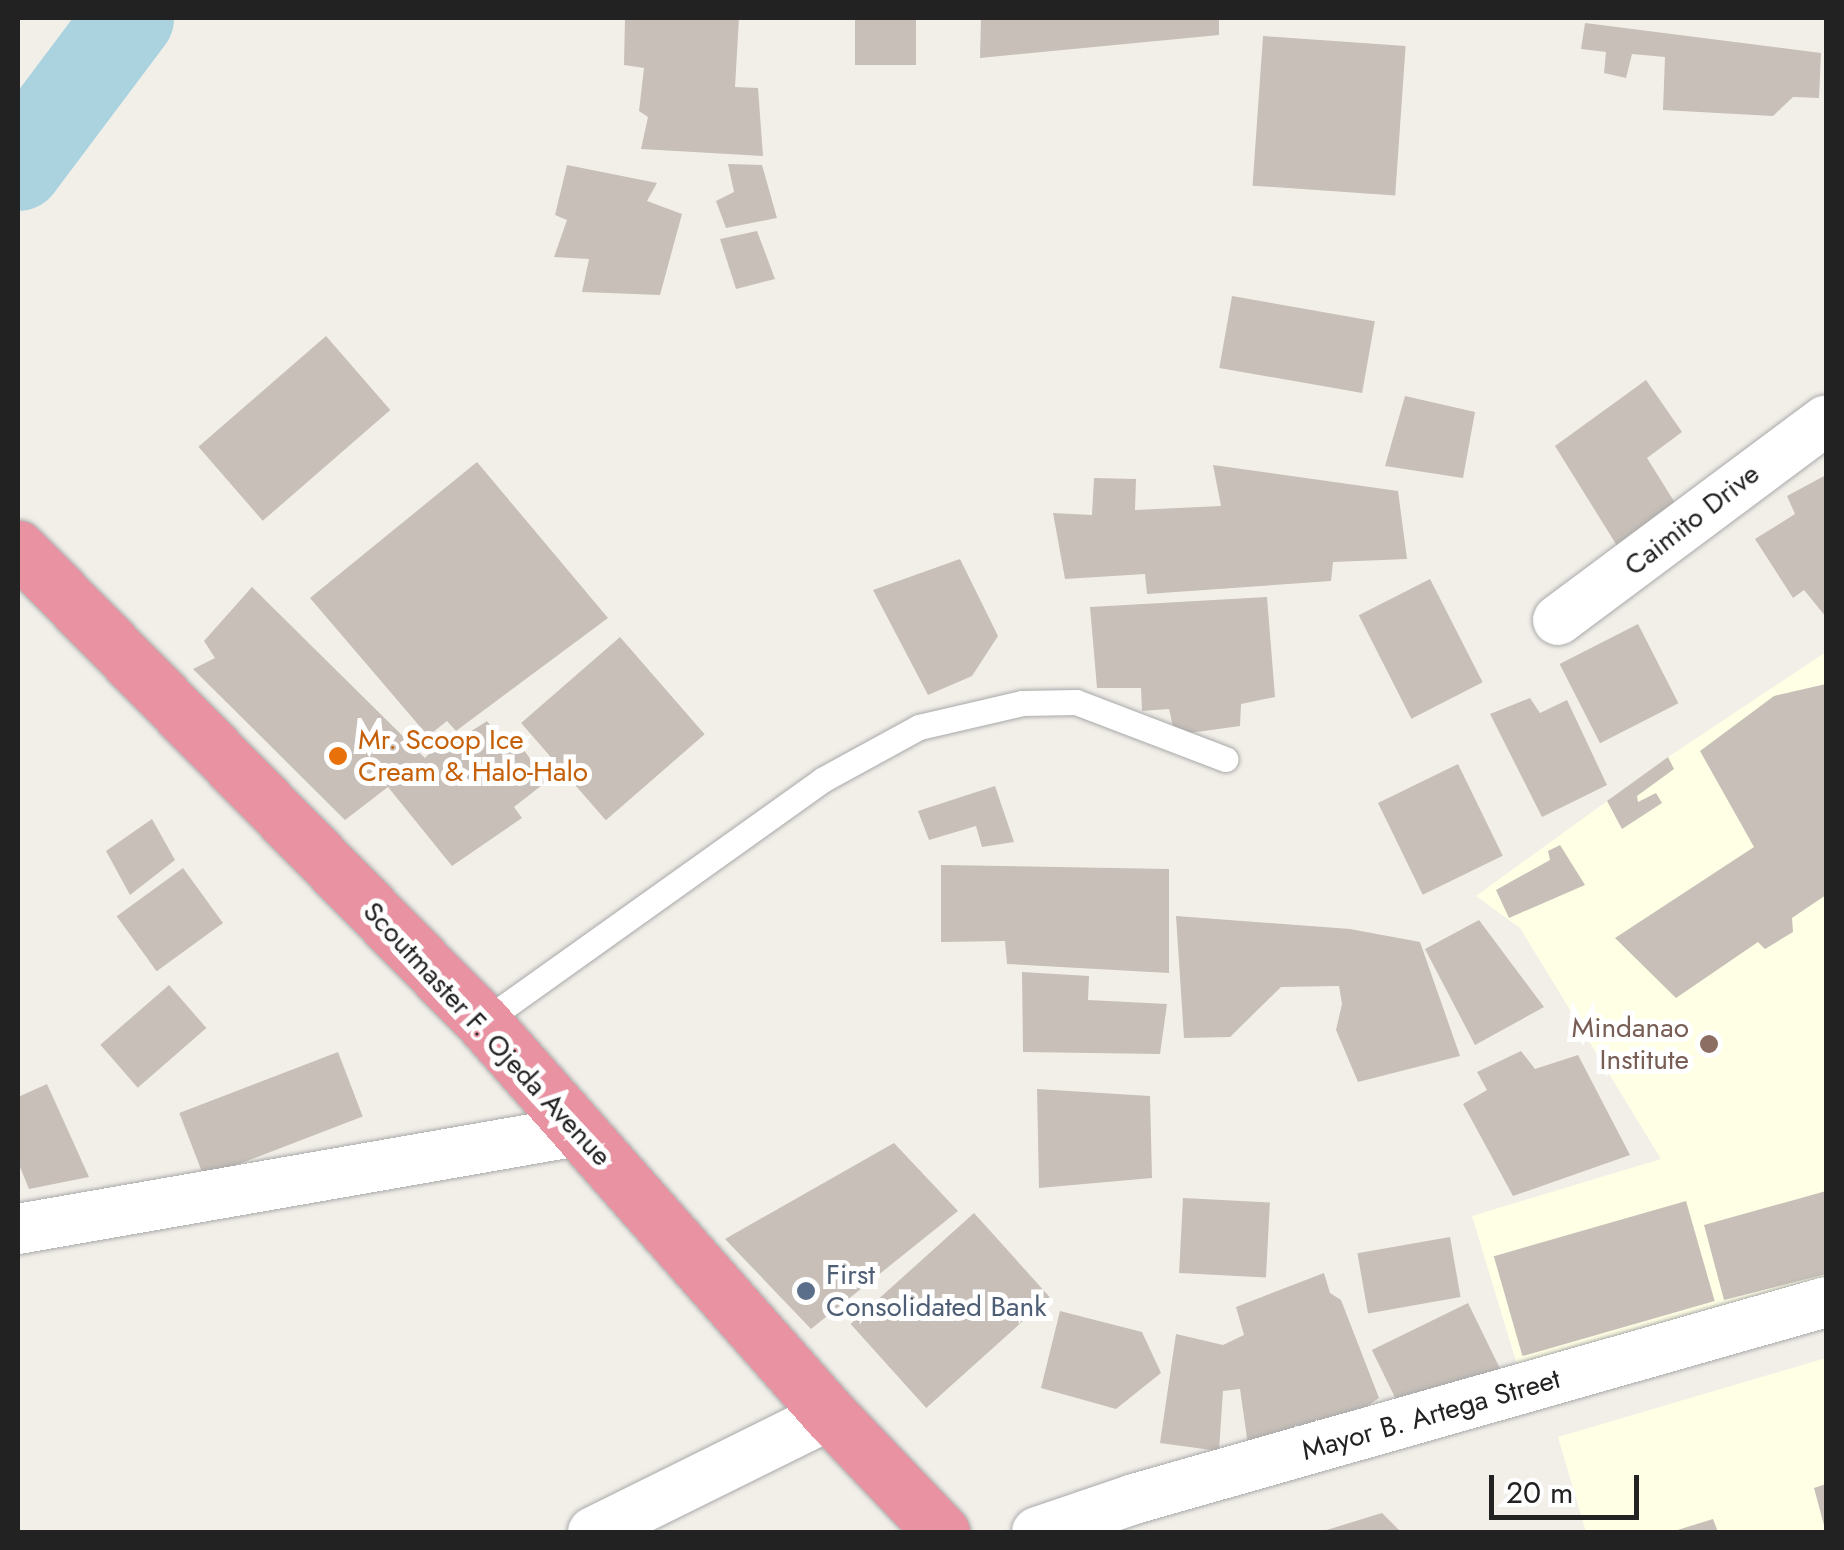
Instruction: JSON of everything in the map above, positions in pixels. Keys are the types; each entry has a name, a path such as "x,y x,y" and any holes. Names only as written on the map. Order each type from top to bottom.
{"highway":[{"name":"Scoutmaster F. Ojeda Avenue","path":"18,548 483,1022 830,1415 942,1532"}],"street":[{"name":"Caimito Drive","path":"1558,620 1826,420"},
{"path":"18,1229 578,1131"},
{"name":"Mayor B. Artega Street","path":"1038,1532 1134,1498 1826,1302"},
{"path":"593,1532 830,1415"}],"lane":[{"path":"483,1022 822,780 920,728 1022,703 1076,702 1225,759"}],"shaded area":[{"name":"Mindanao Institute","path":"1826,652 1826,1285 1519,1371 1472,1216 1661,1159 1520,928 1476,896 1668,757"},
{"path":"1826,1358 1826,1532 1586,1532 1558,1437"}],"building":[{"path":"625,18 739,18 735,87 758,88 763,156 641,149 648,117 639,111 644,68 624,65"},
{"path":"855,18 916,18 916,65 855,65"},
{"path":"981,18 1219,18 1219,35 980,58"},
{"path":"1585,23 1821,53 1819,98 1793,97 1773,116 1663,110 1665,57 1632,54 1626,78 1604,73 1606,52 1581,49"},
{"path":"1263,36 1406,46 1395,196 1253,186"},
{"path":"728,164 762,165 777,218 726,228 716,201 734,192"},
{"path":"567,165 657,183 647,201 682,214 660,295 582,292 589,259 554,257 567,220 555,215"},
{"path":"757,231 775,279 736,289 720,239"},
{"path":"1232,296 1375,321 1362,393 1219,368"},
{"path":"326,336 390,410 263,521 198,447"},
{"path":"1646,380 1682,432 1647,458 1682,514 1624,557 1555,446"},
{"path":"1405,396 1475,412 1463,478 1385,466"},
{"path":"477,462 608,618 456,731 447,721 428,736 310,598"},
{"path":"1213,465 1398,491 1407,559 1333,562 1331,581 1147,594 1145,574 1065,579 1053,513 1092,515 1094,478 1136,479 1135,510 1221,506"},
{"path":"1826,475 1826,617 1804,590 1793,598 1755,539 1795,514 1787,496"},
{"path":"960,559 998,636 972,676 928,695 873,590"},
{"path":"1430,579 1483,682 1411,719 1359,615"},
{"path":"252,587 425,758 447,735 459,739 487,721 510,752 522,747 546,782 514,807 522,818 452,866 388,787 345,820 193,669 215,658 204,641"},
{"path":"1267,597 1275,697 1241,704 1240,726 1175,735 1169,709 1142,711 1141,688 1097,688 1090,607"},
{"path":"1638,624 1678,703 1600,743 1560,664"},
{"path":"620,637 705,734 606,820 521,723"},
{"path":"1826,684 1826,895 1792,918 1793,932 1765,949 1758,942 1676,998 1615,938 1754,847 1700,751 1774,696"},
{"path":"1530,698 1540,713 1567,700 1607,785 1542,817 1490,714"},
{"path":"1668,757 1674,769 1637,796 1638,802 1656,793 1662,803 1622,829 1607,801"},
{"path":"1458,764 1503,856 1423,895 1378,803"},
{"path":"995,786 1014,842 982,847 976,826 929,840 918,811"},
{"path":"152,819 175,860 130,895 106,851"},
{"path":"1560,845 1585,885 1509,918 1496,890 1550,860 1548,851"},
{"path":"941,865 1169,869 1169,973 1007,964 1005,941 941,942"},
{"path":"183,868 223,923 157,971 117,916"},
{"path":"1176,916 1350,929 1420,942 1460,1056 1358,1082 1336,1030 1342,1004 1339,986 1281,987 1230,1037 1184,1038"},
{"path":"1479,920 1544,1007 1475,1045 1425,949"},
{"path":"1022,972 1089,976 1088,1000 1167,1004 1160,1054 1023,1052"},
{"path":"169,985 206,1028 138,1088 100,1045"},
{"path":"1521,1051 1535,1069 1578,1055 1630,1155 1513,1196 1463,1104 1487,1090 1477,1072"},
{"path":"338,1052 363,1116 204,1177 179,1113"},
{"path":"47,1084 89,1177 29,1189 18,1162 18,1097"},
{"path":"1037,1089 1150,1096 1152,1178 1039,1188"},
{"path":"894,1143 958,1211 811,1329 725,1239"},
{"path":"1826,1191 1826,1274 1724,1300 1704,1225"},
{"path":"1183,1198 1270,1203 1266,1277 1179,1273"},
{"path":"1686,1201 1715,1301 1522,1356 1494,1256"},
{"path":"974,1213 1050,1297 926,1408 851,1324"},
{"path":"1450,1237 1461,1297 1368,1313 1357,1253"},
{"path":"1324,1273 1330,1293 1341,1300 1379,1398 1345,1421 1249,1452 1240,1389 1223,1391 1219,1451 1160,1443 1176,1334 1223,1345 1244,1335 1236,1307"},
{"path":"1468,1303 1500,1370 1404,1416 1372,1350"},
{"path":"1060,1311 1142,1332 1161,1373 1116,1409 1041,1388"},
{"path":"1826,1484 1826,1529 1825,1529 1814,1488"},
{"path":"1382,1513 1401,1532 1320,1532"},
{"path":"1713,1519 1718,1532 1671,1532"}],"waterway":[{"path":"18,166 129,18"}],"place":[{"name":"Mr. Scoop Ice Cream & Halo-Halo","path":"338,756"},
{"name":"Mindanao Institute","path":"1709,1044"},
{"name":"First Consolidated Bank","path":"806,1291"}]}
